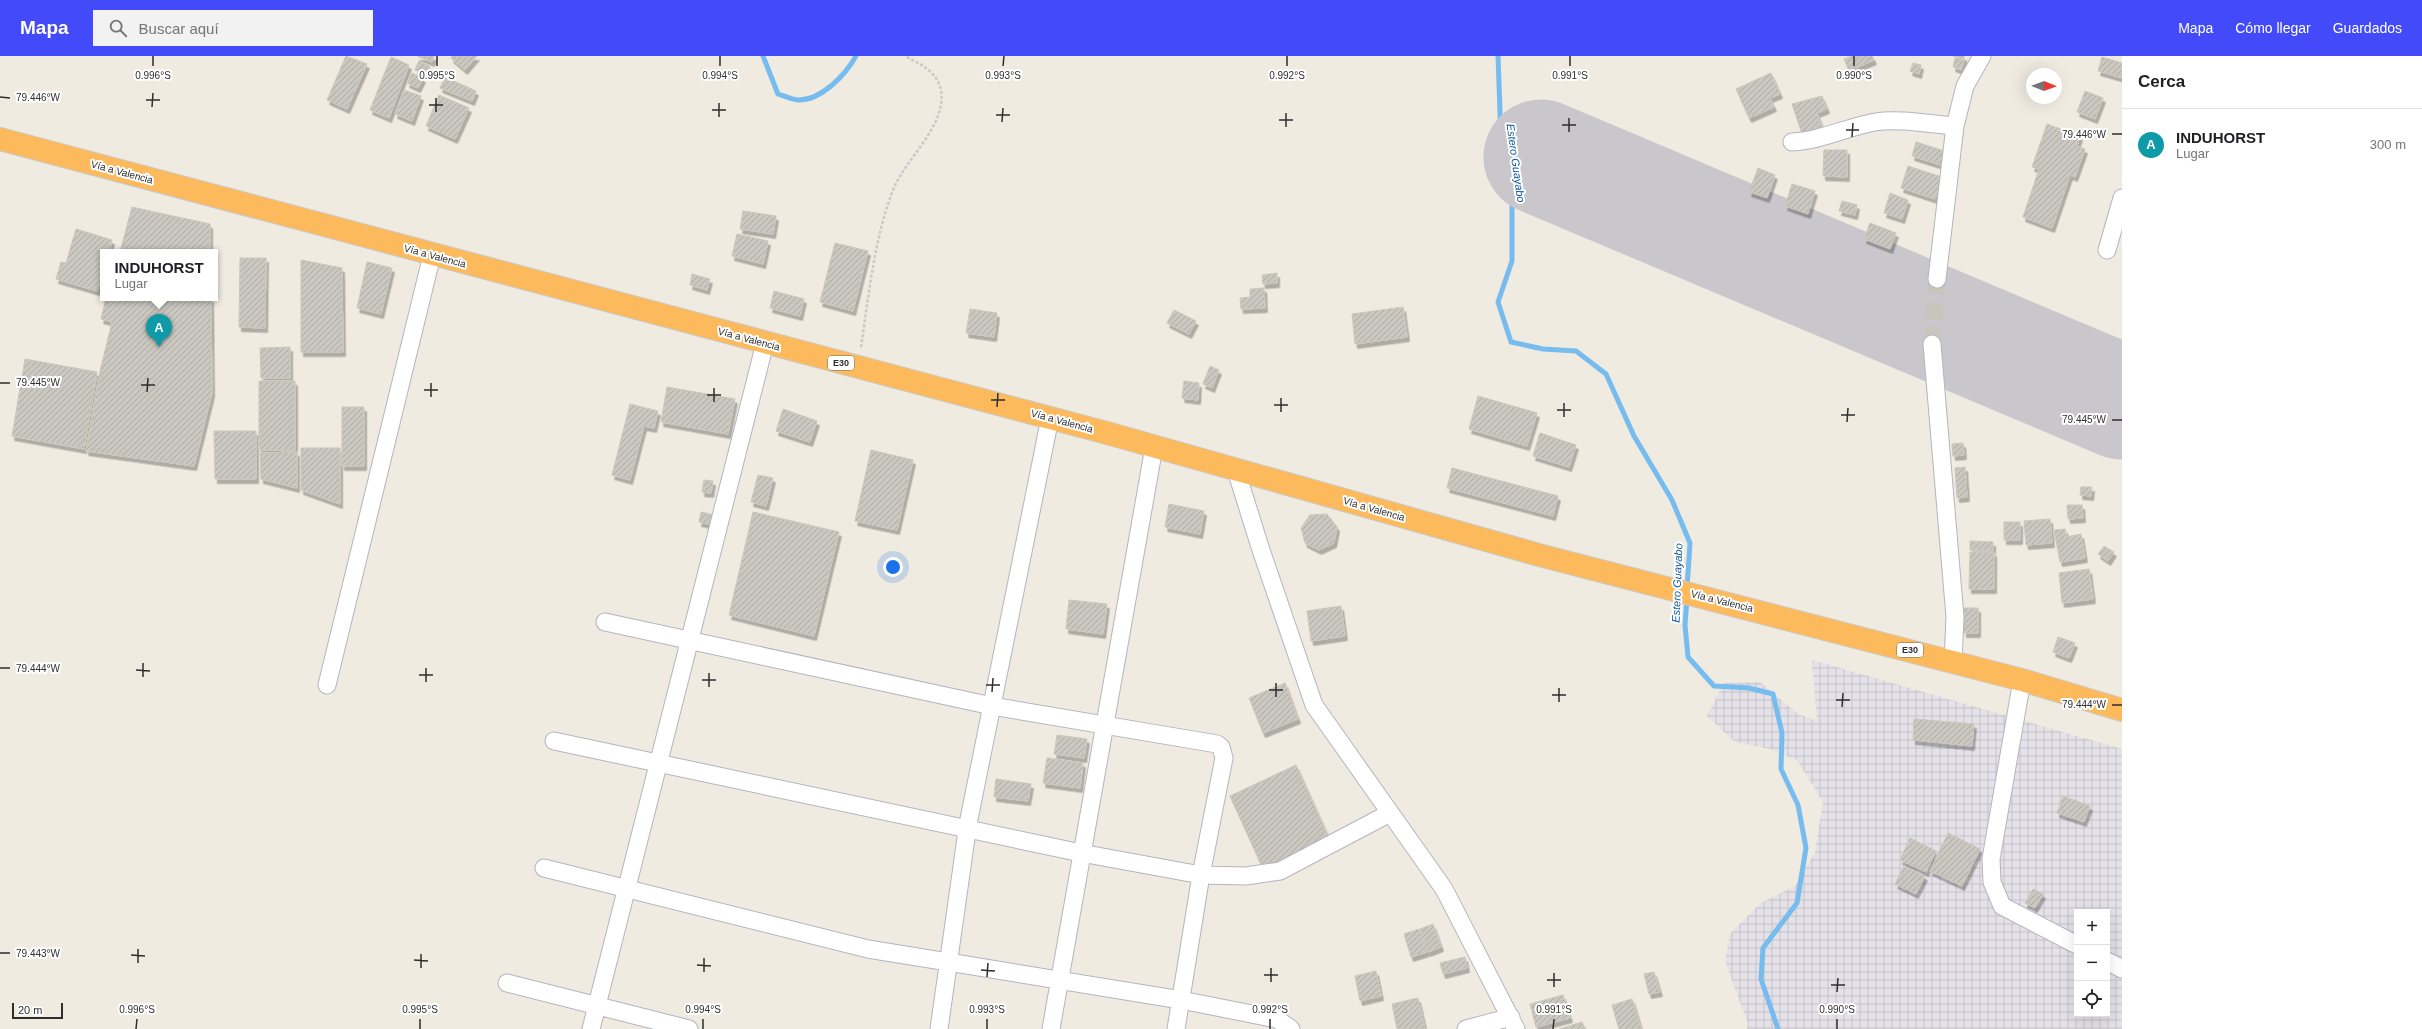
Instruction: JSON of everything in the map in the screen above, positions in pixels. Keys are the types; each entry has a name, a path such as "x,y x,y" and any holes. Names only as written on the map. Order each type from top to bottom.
{"highway":[{"name":"Vía a Valencia","path":"0,139 1050,418 1539,555 2022,680 2122,710"}],"street":[{"path":"1937,279 1955,126 1965,86 1982,56"},
{"path":"1792,142 1810,141 1841,130 1877,122 1955,126"},
{"path":"2107,250 2122,198"},
{"path":"327,685 432,255"},
{"path":"591,1029 765,343"},
{"path":"1932,344 1955,617 1953,662"},
{"path":"939,1029 967,829 1050,418"},
{"path":"1051,1029 1103,726 1154,447"},
{"path":"1236,470 1260,547 1314,705 1444,889 1513,1023 1466,1029"},
{"path":"605,622 992,706 1103,726 1217,744 1221,747 1224,758 1201,876 1176,1029"},
{"path":"2022,680 1991,859 1992,882 2002,906 2074,943"},
{"path":"554,741 967,829 1201,876 1246,876 1280,871 1390,813"},
{"path":"544,868 868,949 1181,1000 1277,1019 1291,1029"},
{"path":"2110,963 2122,969"},
{"path":"507,983 689,1029"}],"path":[{"path":"858,368 874,263 884,218 894,189 929,133 940,107 941,90 937,80 929,69 905,56"}],"shaded area":[{"path":"1528,131 2122,379 2122,429 1517,177"},
{"path":"1812,660 2122,749 2122,1029 1747,1029 1748,1024 1725,961 1730,934 1761,903 1795,886 1815,853 1823,802 1797,760 1770,749 1735,742 1707,716 1724,683 1760,682 1798,714 1817,721"}],"building":[{"path":"346,56 367,64 347,109 327,100"},
{"path":"417,56 434,56 432,62"},
{"path":"452,56 477,56 465,70 451,58"},
{"path":"1852,56 1872,56 1874,60 1849,71 1844,59"},
{"path":"1953,56 1964,56 1964,59"},
{"path":"391,57 409,65 389,118 370,110"},
{"path":"2102,57 2122,63 2122,78 2098,71"},
{"path":"1955,58 1964,60 1961,70 1953,67"},
{"path":"419,61 430,66 426,75 415,70"},
{"path":"1913,63 1921,65 1919,74 1910,71"},
{"path":"412,73 423,78 418,88 407,83"},
{"path":"1771,73 1780,94 1770,98 1774,107 1749,118 1736,89"},
{"path":"445,77 476,91 472,101 440,88"},
{"path":"404,90 421,96 412,121 395,114"},
{"path":"2085,91 2103,98 2095,119 2077,112"},
{"path":"439,95 469,108 455,139 426,126"},
{"path":"1822,96 1827,109 1817,113 1822,127 1802,134 1792,104"},
{"path":"2047,124 2080,136 2077,146 2085,149 2075,177 2070,175 2052,228 2023,217 2039,169 2032,167"},
{"path":"1916,142 1948,152 1944,166 1912,156"},
{"path":"1824,150 1847,150 1847,177 1823,176"},
{"path":"1908,166 1942,177 1935,199 1901,188"},
{"path":"1758,168 1775,175 1767,198 1749,192"},
{"path":"1792,184 1815,191 1808,214 1785,206"},
{"path":"1890,193 1908,200 1902,219 1884,213"},
{"path":"1842,201 1857,205 1855,215 1839,211"},
{"path":"132,207 210,224 210,249 121,249"},
{"path":"743,211 776,216 773,234 740,229"},
{"path":"1870,223 1896,233 1890,249 1864,239"},
{"path":"76,229 112,240 110,249 100,249 100,282 97,291 56,279 61,262 66,263"},
{"path":"737,234 768,241 763,264 732,256"},
{"path":"835,243 868,251 853,311 820,302"},
{"path":"240,258 266,258 265,328 239,327"},
{"path":"301,260 342,268 343,352 301,352"},
{"path":"367,262 392,268 381,314 357,308"},
{"path":"1277,273 1277,283 1263,284 1262,275"},
{"path":"692,274 710,279 707,290 690,285"},
{"path":"1264,288 1265,308 1241,309 1240,298 1250,297 1250,289"},
{"path":"774,291 804,299 800,316 770,308"},
{"path":"105,301 211,301 212,393 194,466 86,451 100,371 112,322 101,319"},
{"path":"1403,307 1407,337 1355,344 1352,314"},
{"path":"970,309 997,313 994,337 966,333"},
{"path":"1174,310 1196,321 1189,334 1167,323"},
{"path":"290,347 290,378 261,378 260,348"},
{"path":"25,359 97,372 84,449 12,436"},
{"path":"1210,366 1219,370 1212,388 1203,384"},
{"path":"259,381 295,381 295,450 259,450"},
{"path":"1184,381 1199,383 1198,400 1182,398"},
{"path":"667,387 735,399 728,434 661,422"},
{"path":"1478,396 1537,413 1527,446 1469,429"},
{"path":"630,404 658,411 654,428 644,426 630,480 612,475"},
{"path":"342,407 364,407 364,466 342,466"},
{"path":"783,409 817,421 810,442 776,431"},
{"path":"214,431 256,431 256,479 215,479"},
{"path":"1540,433 1576,445 1569,467 1533,456"},
{"path":"1963,443 1964,455 1953,456 1952,444"},
{"path":"301,448 340,448 340,504 301,490"},
{"path":"871,450 913,460 897,530 855,521"},
{"path":"297,452 297,488 261,479 260,453"},
{"path":"1965,467 1967,497 1957,498 1955,468"},
{"path":"1452,468 1558,496 1553,516 1447,488"},
{"path":"758,475 773,478 766,506 751,502"},
{"path":"704,480 713,481 711,493 702,492"},
{"path":"2081,487 2092,487 2091,496 2080,495"},
{"path":"1169,504 1204,511 1200,534 1165,527"},
{"path":"2067,505 2082,505 2083,518 2068,519"},
{"path":"701,512 715,515 713,525 699,522"},
{"path":"753,512 839,532 814,636 729,615"},
{"path":"1327,514 1337,527 1334,543 1319,550 1305,543 1301,528 1310,515"},
{"path":"2050,519 2052,543 2026,545 2024,521"},
{"path":"2004,522 2020,522 2020,540 2004,540"},
{"path":"2065,529 2066,537 2081,534 2085,558 2060,562 2054,530"},
{"path":"1970,541 1993,542 1993,550 1970,550"},
{"path":"2104,546 2114,552 2108,561 2098,554"},
{"path":"1970,552 1994,552 1994,589 1969,589"},
{"path":"2089,569 2093,599 2062,603 2059,573"},
{"path":"1069,600 1107,604 1103,634 1066,629"},
{"path":"1341,606 1345,636 1311,641 1307,611"},
{"path":"1964,608 1978,608 1978,633 1964,633"},
{"path":"2058,637 2075,643 2069,658 2053,652"},
{"path":"1285,683 1298,719 1263,733 1249,698"},
{"path":"1914,719 1974,724 1972,746 1913,740"},
{"path":"1057,735 1087,739 1084,758 1054,754"},
{"path":"1047,758 1083,763 1080,788 1043,783"},
{"path":"1296,765 1329,838 1263,869 1230,796"},
{"path":"996,779 1031,784 1028,801 994,797"},
{"path":"2063,796 2090,806 2084,822 2057,813"},
{"path":"1948,833 1980,849 1962,886 1930,871"},
{"path":"1910,838 1936,851 1926,872 1900,860"},
{"path":"1904,866 1925,876 1916,894 1895,884"},
{"path":"2033,889 2043,894 2035,908 2025,903"},
{"path":"1433,924 1441,947 1428,952 1420,929"},
{"path":"1419,929 1427,952 1411,957 1404,934"},
{"path":"1465,957 1467,968 1443,974 1440,963"},
{"path":"1376,971 1381,996 1360,1001 1355,976"},
{"path":"1654,972 1660,992 1649,994 1644,974"},
{"path":"1563,995 1570,1018 1536,1027 1530,1004"},
{"path":"1418,998 1425,1029 1397,1029 1392,1004"},
{"path":"1632,999 1641,1029 1619,1029 1612,1005"},
{"path":"1582,1022 1585,1029 1559,1029"}],"waterway":[{"name":"Estero Guayabo","path":"763,56 778,94 791,99 799,100 808,99 825,91 840,78 856,56"},
{"name":"Estero Guayabo","path":"1498,56 1501,139 1512,200 1512,261 1498,302 1511,342 1543,349 1576,351 1606,374 1634,436 1672,500 1690,543 1687,589"},
{"name":"Estero Guayabo","path":"1687,598 1685,625 1688,657 1714,686 1749,688 1773,694 1782,733 1781,769 1798,805 1806,848 1797,903 1763,948 1761,979 1778,1029"}],"runway":[{"path":"1541,157 2122,402"}],"tunnel":[{"path":"1932,344 1937,279"}],"place":[{"name":"INDUHORST","path":"159,347"}]}
